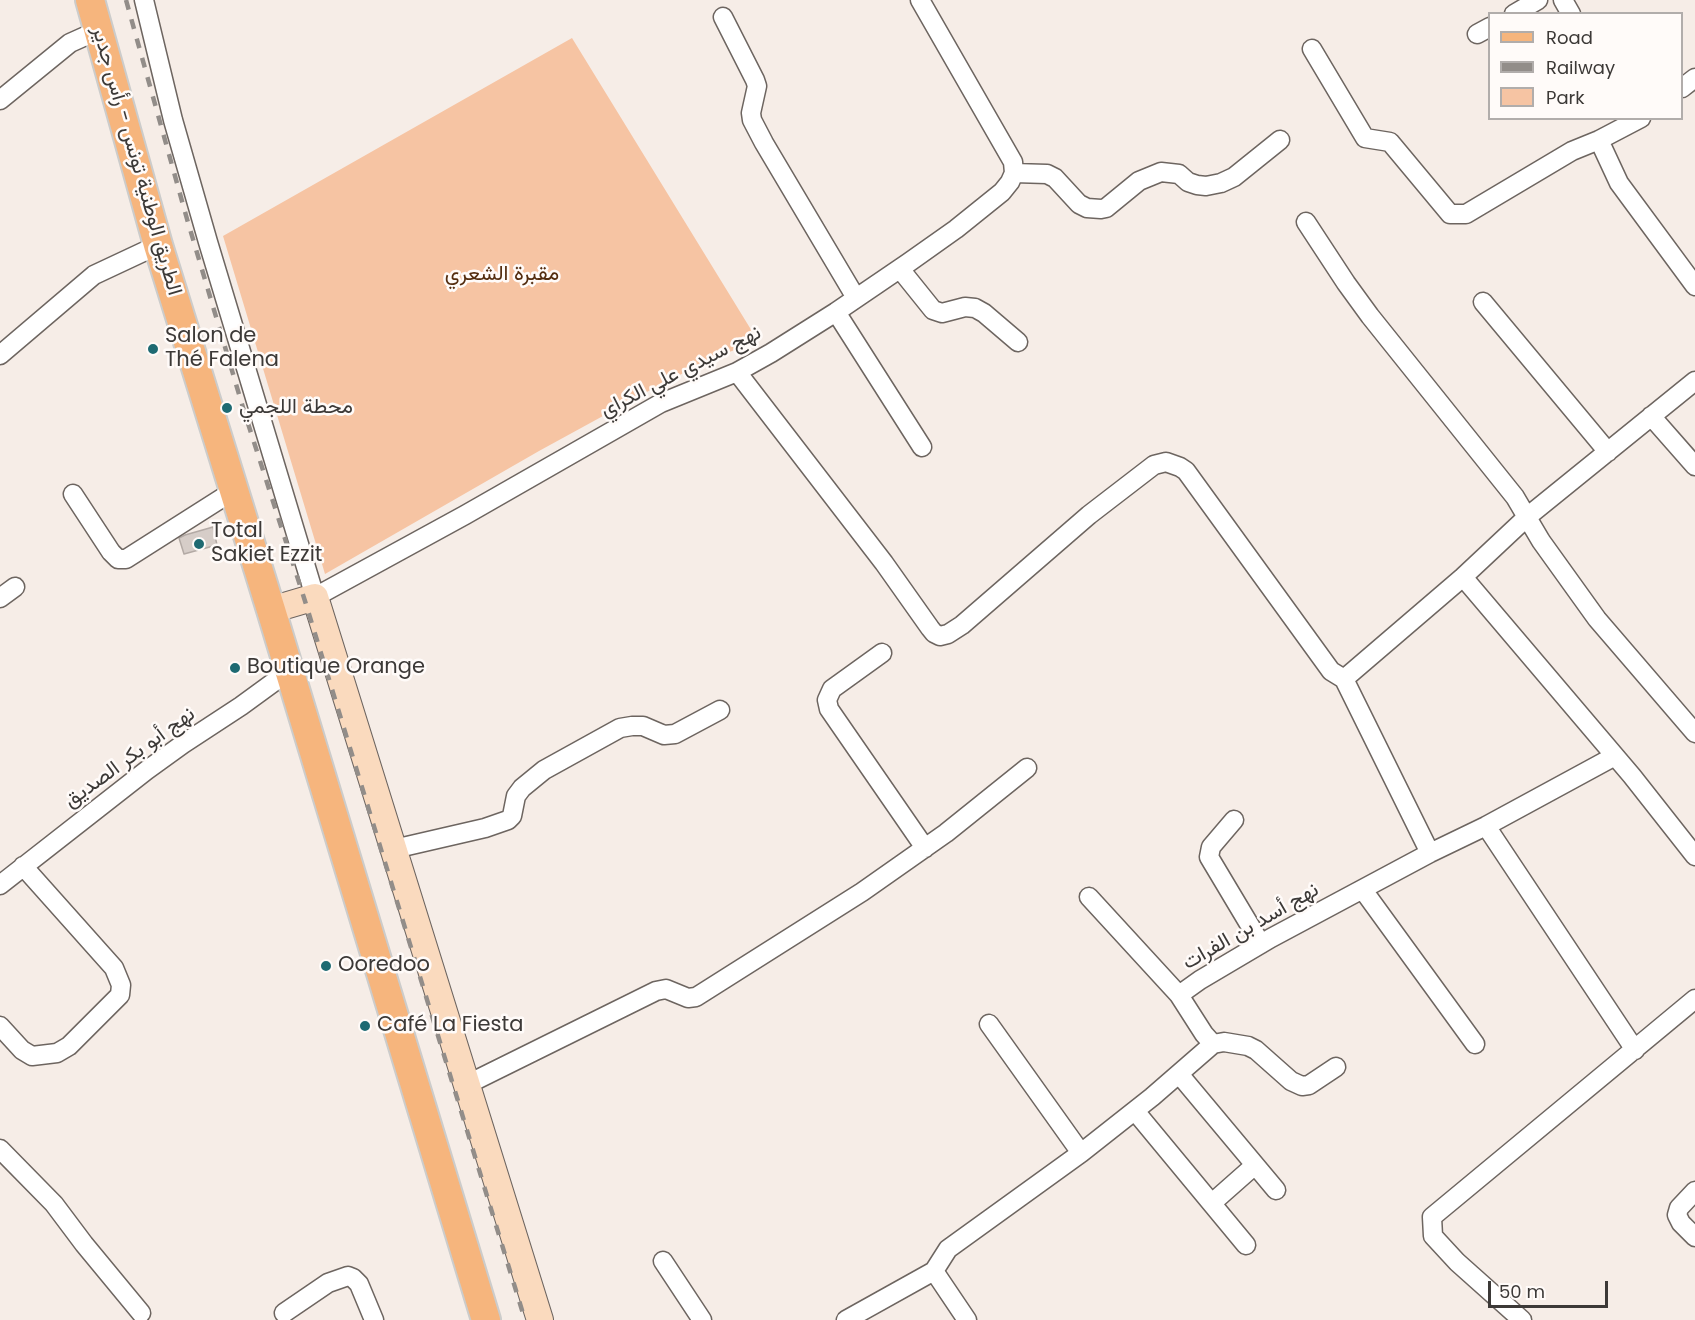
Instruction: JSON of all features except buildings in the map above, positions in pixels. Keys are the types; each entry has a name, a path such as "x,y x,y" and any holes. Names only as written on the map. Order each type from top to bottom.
{"main road":[{"name":"الطريق الوطنية تونس - رأس جدير","path":"90,0 158,245 486,1320"}],"street":[{"path":"144,0 172,120 208,242 315,597 540,1320"},
{"path":"920,0 1013,162 1014,173 1047,174 1055,178 1078,204 1087,208 1106,208 1139,181 1161,172 1179,174 1188,182 1197,185 1221,183 1234,177 1280,140"},
{"path":"1517,12 1538,0"},
{"path":"723,17 757,86 751,112 755,126 856,298"},
{"path":"0,100 70,43 99,30"},
{"path":"1312,49 1365,138 1390,142 1450,214 1466,214 1572,151 1637,120"},
{"path":"1683,87 1695,78"},
{"path":"1599,140 1619,183 1695,286"},
{"name":"نهج سيدي علي الكراي","path":"315,597 465,515 661,403 737,372 836,312 956,229 1002,192 1014,173"},
{"path":"1306,222 1370,316 1515,496 1541,541 1597,619 1695,733"},
{"path":"0,355 94,275 158,245"},
{"path":"900,269 933,310 942,313 965,307 975,308 1017,342"},
{"path":"1483,302 1608,452"},
{"path":"836,312 922,447"},
{"path":"737,372 884,562 934,633 943,635 962,625 1089,515 1154,465 1166,462 1186,471 1331,671 1344,679 1430,853"},
{"path":"1344,679 1463,577 1527,518 1695,381"},
{"path":"1651,416 1695,466"},
{"path":"74,494 111,552 118,559 126,559 233,491"},
{"path":"1463,577 1615,756 1695,856"},
{"path":"0,598 15,587"},
{"path":"271,610 315,597"},
{"path":"882,653 832,688 827,700 829,709 925,848"},
{"name":"نهج أبو بكر الصديق","path":"1,881 174,750 289,671"},
{"path":"394,849 485,828 508,820 512,816 516,796 522,788 544,770 620,728 643,726 664,735 675,734 720,710"},
{"name":"نهج أسد بن الفرات","path":"1213,1044 1179,995 1261,944 1615,756"},
{"path":"468,1084 656,991 666,989 688,998 696,997 862,892 946,833 1027,768"},
{"path":"1234,820 1211,848 1209,857 1261,944"},
{"path":"1486,826 1635,1050"},
{"path":"0,1026 22,1050 32,1056 57,1053 69,1046 120,995 121,985 114,968 23,866"},
{"path":"1363,890 1475,1044"},
{"path":"1089,897 1179,995"},
{"path":"1522,1320 1456,1262 1433,1236 1432,1217 1695,999"},
{"path":"989,1024 1081,1153"},
{"path":"846,1320 934,1271 948,1249 1081,1153 1135,1111 1213,1044 1224,1042 1248,1046 1302,1086 1309,1085 1336,1067"},
{"path":"1179,1074 1276,1190"},
{"path":"1135,1111 1246,1245"},
{"path":"0,1149 54,1204 141,1312"},
{"path":"1212,1203 1255,1165"},
{"path":"1695,1191 1679,1208 1677,1215 1695,1238"},
{"path":"663,1261 702,1320"},
{"path":"934,1271 967,1320"},
{"path":"284,1313 328,1283 348,1276 359,1284 374,1320"}],"green space":[{"name":"مقبرة الشعري","path":"572,38 758,341 711,359 656,387 539,451 325,574 223,236"}],"railway":[{"path":"126,0 187,219 244,411 305,601 525,1320"}],"place":[{"name":"Salon de Thé Falena","path":"153,349"},
{"name":"محطة اللجمي","path":"227,408"},
{"name":"Total Sakiet Ezzit","path":"199,544"},
{"name":"Boutique Orange","path":"235,668"},
{"name":"Ooredoo","path":"326,966"},
{"name":"Café La Fiesta","path":"365,1026"}]}
